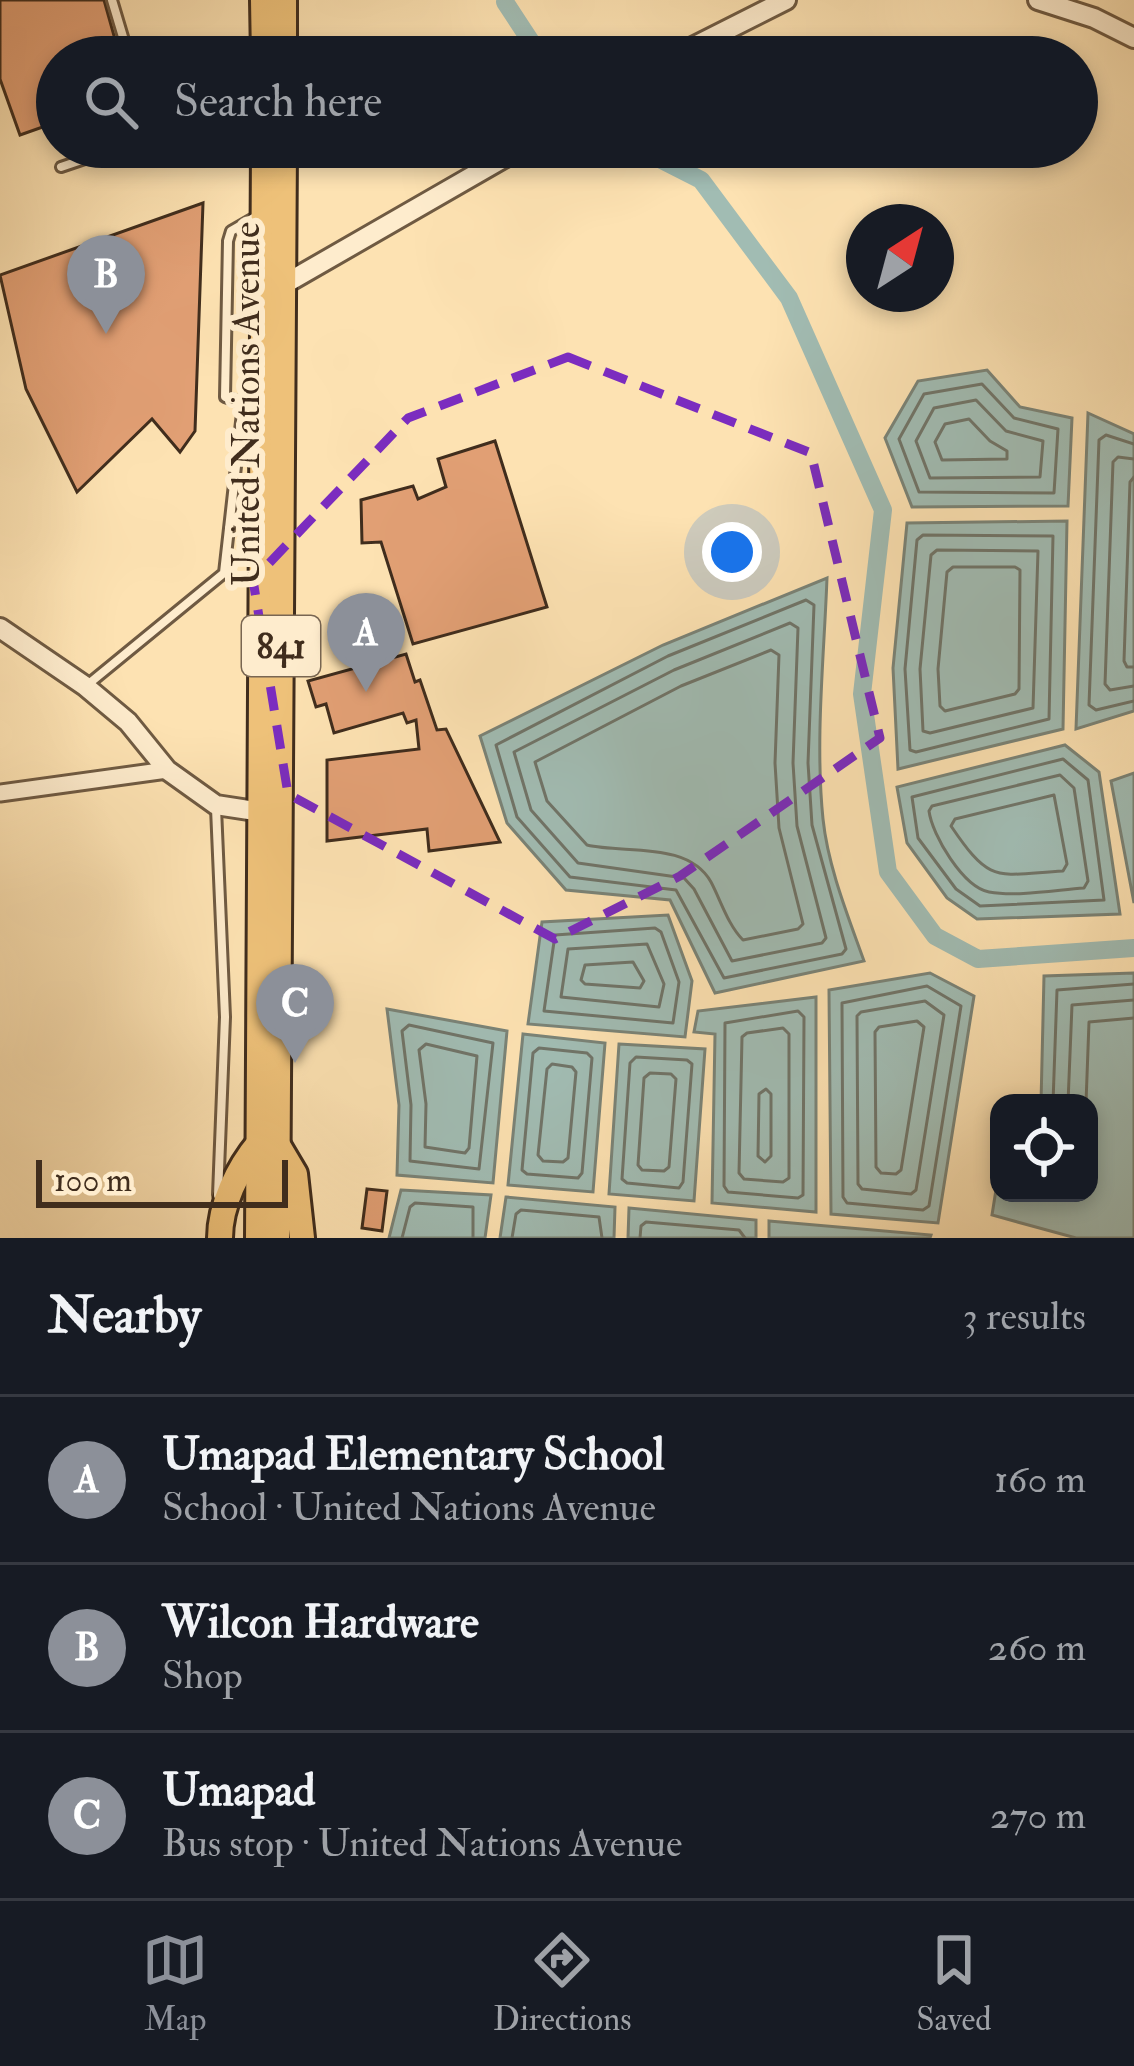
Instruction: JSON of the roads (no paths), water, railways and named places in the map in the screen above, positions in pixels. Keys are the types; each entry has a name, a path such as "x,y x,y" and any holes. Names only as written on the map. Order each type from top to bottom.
{"main road":[{"path":"263,0 263,36"},
{"path":"284,0 284,36"},
{"name":"United Nations Avenue","path":"264,168 253,404 268,1144 277,1238"},
{"name":"United Nations Avenue","path":"258,1238 268,1144 284,168"},
{"path":"220,1232 239,1171 268,1144 295,1174 302,1238"}],"street":[{"path":"715,36 786,0"},
{"path":"1038,0 1094,18 1134,38"},
{"path":"283,285 486,168"},
{"path":"0,628 85,686 128,722 167,770 216,806 260,812"},
{"path":"0,793 167,770"}],"lane":[{"path":"112,0 123,36"},
{"path":"85,686 224,573 253,404 225,397 228,242 231,231 263,213"},
{"path":"216,806 225,1017 220,1232"}],"water":[{"path":"987,370 1020,407 1072,418 1068,506 912,507 885,438 918,381"},
{"path":"1088,413 1134,434 1134,711 1076,729"},
{"path":"1067,521 1063,729 898,769 893,668 907,523"},
{"path":"827,578 820,729 823,819 834,873 864,961 715,993 670,900 566,890 507,823 480,736 663,645"},
{"path":"1065,745 1099,772 1120,914 977,919 947,898 907,843 897,787"},
{"path":"1134,773 1134,903 1111,781"},
{"path":"668,915 692,981 685,1037 528,1024 542,922"},
{"path":"930,973 974,996 938,1223 831,1214 829,990"},
{"path":"1134,973 1134,1238 1076,1238 992,1215 994,1202 1098,1202 1098,1094 1041,1094 1044,976"},
{"path":"816,997 816,1212 712,1203 715,1034 694,1032 698,1011"},
{"path":"387,1009 507,1031 493,1183 397,1175 399,1105"},
{"path":"523,1034 605,1043 593,1192 508,1185"},
{"path":"619,1044 705,1049 694,1201 609,1194"},
{"path":"401,1190 491,1195 485,1238 389,1238"},
{"path":"506,1197 615,1207 614,1238 500,1238"},
{"path":"629,1208 756,1220 756,1238 628,1238"},
{"path":"769,1221 931,1235 769,1238"}],"waterway":[{"path":"505,2 527,36"},
{"path":"677,168 701,180 789,298 883,510 862,694 888,872 935,936 978,959 1134,948"}],"place":[{"name":"Wilcon Hardware","path":"106,334"},
{"name":"Umapad Elementary School","path":"366,692"},
{"name":"Umapad","path":"295,1063"}]}
